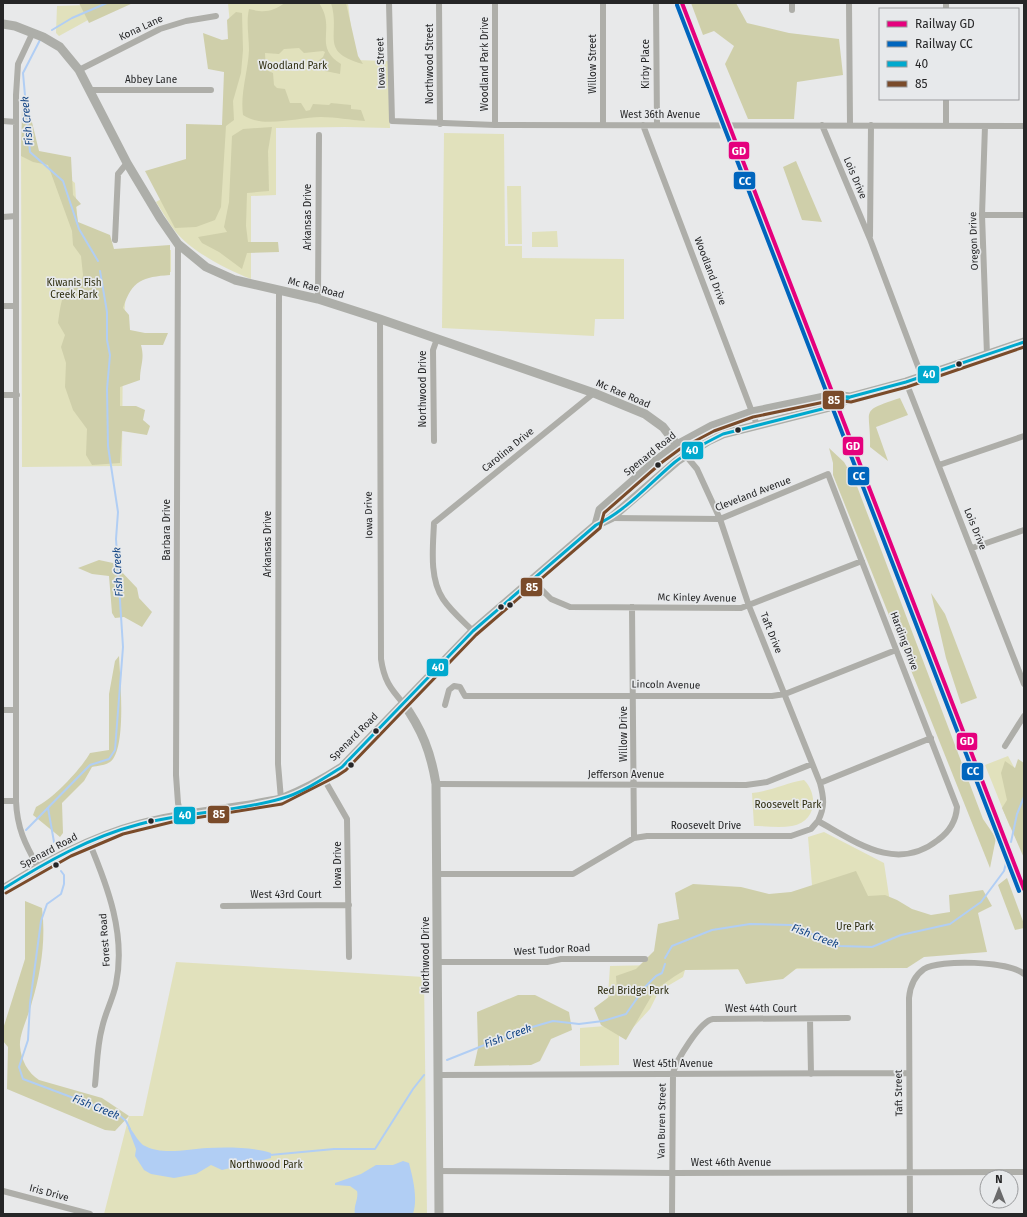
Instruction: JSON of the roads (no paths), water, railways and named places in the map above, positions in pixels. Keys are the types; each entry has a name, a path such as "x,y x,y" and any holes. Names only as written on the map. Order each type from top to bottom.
{"main road":[{"name":"Mc Rae Road","path":"3,24 32,32 60,47 79,70 91,90 127,163 178,244 194,258 220,274 235,280 318,299 437,338 594,393 645,414 663,427 677,444"},
{"name":"Spenard Road","path":"596,525 600,510 677,444 712,426 752,412 834,396 850,397 906,382 1024,342"},
{"name":"Spenard Road","path":"3,889 38,868 89,842 141,824 281,799 302,791 324,779 342,767 473,631 596,525 611,518 666,470 708,441 757,425 838,405 850,397"},
{"name":"Northwood Drive","path":"404,703 422,732 429,750 436,784 436,962 439,1214"}],"street":[{"name":"Iowa Street","path":"389,3 392,122"},
{"name":"Northwood Street","path":"440,3 440,124"},
{"name":"Woodland Park Drive","path":"495,3 495,125"},
{"name":"Willow Street","path":"603,3 603,125"},
{"name":"Kirby Place","path":"656,3 657,125"},
{"path":"792,3 792,10"},
{"path":"848,3 850,125"},
{"name":"Kona Lane","path":"79,70 160,30 186,21 216,16"},
{"path":"32,32 18,64 16,122 16,801 17,820 22,837 38,868"},
{"name":"Abbey Lane","path":"91,90 212,90"},
{"path":"946,100 946,126"},
{"path":"3,122 16,122"},
{"name":"West 36th Avenue","path":"392,122 495,125 1024,126"},
{"name":"Woodland Drive","path":"643,125 757,425"},
{"name":"Lois Drive","path":"822,125 870,239 922,377"},
{"name":"Lois Drive","path":"870,239 871,125"},
{"name":"Oregon Drive","path":"985,126 982,215 987,355"},
{"name":"Arkansas Drive","path":"318,299 319,135"},
{"path":"115,240 118,174 127,163"},
{"path":"982,215 1024,215"},
{"path":"3,216 16,216"},
{"name":"Barbara Drive","path":"178,244 176,775 178,803 181,816"},
{"name":"Arkansas Drive","path":"279,290 278,764 281,799"},
{"path":"3,306 16,306"},
{"name":"Iowa Drive","path":"380,319 381,659 383,672 388,685 404,703"},
{"name":"Northwood Drive","path":"434,441 433,350 437,338"},
{"name":"Lois Drive","path":"906,382 1024,684"},
{"name":"Carolina Drive","path":"473,631 444,600 438,591 435,578 434,523 594,393"},
{"path":"3,395 17,395"},
{"path":"938,465 1024,436"},
{"name":"Mc Rae Road","path":"677,444 686,456"},
{"name":"Taft Drive","path":"686,456 697,469 720,519 749,606 820,783 825,799 822,813 818,821"},
{"name":"Cleveland Avenue","path":"611,518 720,519 828,474"},
{"name":"Harding Drive","path":"818,821 871,850 888,854 903,855 931,846 944,836 952,826 956,816 957,807 828,474"},
{"path":"972,548 1024,530"},
{"name":"Mc Kinley Avenue","path":"532,580 551,600 570,607 741,608 862,561"},
{"name":"Willow Drive","path":"632,607 634,838"},
{"name":"Lincoln Avenue","path":"445,704 449,690 454,686 460,687 465,696 772,696 785,694 896,650"},
{"path":"3,710 16,710"},
{"path":"1005,746 1024,716"},
{"path":"820,783 930,738"},
{"name":"Jefferson Avenue","path":"436,784 755,785 812,764"},
{"name":"Iowa Drive","path":"324,779 347,819 349,957"},
{"path":"3,801 16,801"},
{"name":"Roosevelt Drive","path":"437,874 573,874 634,838 647,836 791,836 811,829 818,821"},
{"name":"Forest Road","path":"89,842 106,882 115,914 118,953 116,984 101,1029 95,1085"},
{"name":"West 43rd Court","path":"223,906 349,905"},
{"name":"West Tudor Road","path":"436,962 547,962 561,959 645,959"},
{"name":"Taft Street","path":"910,1214 909,994 912,983 919,974 930,966 946,963 1000,964 1009,966 1024,974"},
{"name":"West 44th Court","path":"713,1019 848,1018"},
{"name":"Van Buren Street","path":"672,1214 673,1073 679,1058 700,1029 707,1021 713,1019"},
{"path":"810,1019 811,1074"},
{"name":"West 45th Avenue","path":"438,1076 673,1073 909,1073"},
{"name":"West 46th Avenue","path":"439,1171 672,1173 1024,1172"},
{"name":"Iris Drive","path":"3,1191 90,1214"}],"water":[{"path":"128,1128 130,1128 143,1145 158,1150 175,1151 207,1148 240,1148 271,1153 271,1158 222,1170 211,1165 196,1174 174,1178 151,1174 144,1170 135,1156 136,1149"},
{"path":"403,1161 409,1163 413,1182 415,1202 413,1214 355,1214 357,1191 350,1186 335,1185 335,1183 361,1174 376,1165 393,1165"}],"waterway":[{"name":"Fish Creek","path":"52,30 72,18 107,3"},
{"name":"Fish Creek","path":"41,38 23,73 30,152 63,181 79,229 98,261"},
{"name":"Fish Creek","path":"26,830 90,765 109,759 115,750 123,647 116,539 118,512 108,446 107,389 110,355 107,340 107,312 100,271"},
{"name":"Fish Creek","path":"1011,842 1017,814 1024,797"},
{"name":"Fish Creek","path":"48,808 54,842"},
{"name":"Fish Creek","path":"665,958 672,946 712,930 750,924 791,925 840,946 872,947 901,935 950,924 981,902 1004,871 1008,855"},
{"name":"Fish Creek","path":"61,871 64,875 64,884 61,894 47,904 41,921 30,1003 28,1040 19,1067 23,1079 119,1115 126,1121 130,1129"},
{"name":"Fish Creek","path":"447,1060 522,1030 553,1021 579,1024 603,1021 626,1014 645,987 656,976 662,973 665,964"},
{"name":"Fish Creek","path":"270,1155 334,1149 375,1149 413,1089 424,1075"}],"rail line":[{"name":"GD","path":"682,3 1024,889"},
{"name":"CC","path":"677,5 1019,891"}],"park label":[{"name":"Woodland Park","path":"293,66"},
{"name":"Kiwanis Fish Creek Park","path":"74,288"},
{"name":"Roosevelt Park","path":"788,805"},
{"name":"Ure Park","path":"855,927"},
{"name":"Red Bridge Park","path":"633,991"},
{"name":"Northwood Park","path":"266,1165"}]}
